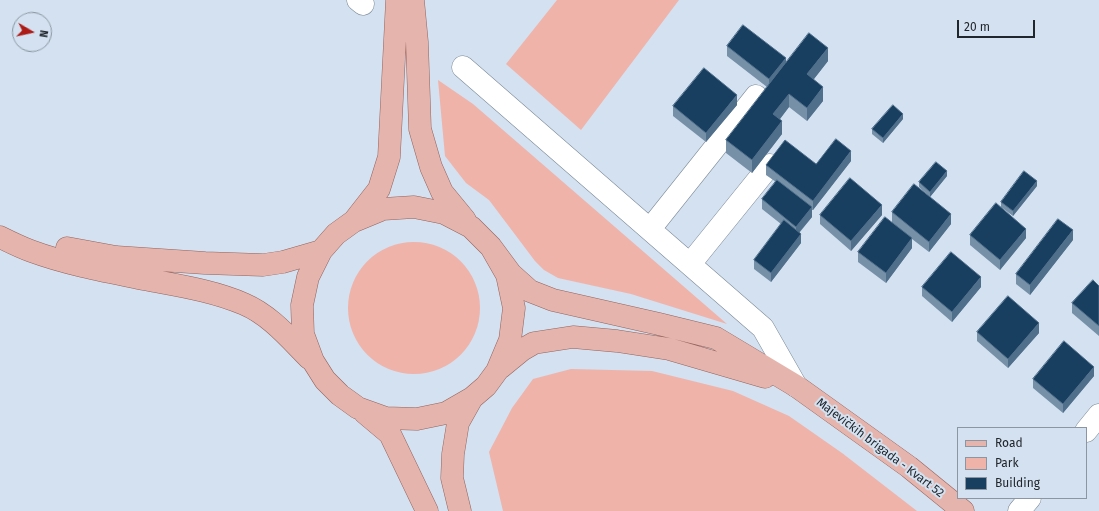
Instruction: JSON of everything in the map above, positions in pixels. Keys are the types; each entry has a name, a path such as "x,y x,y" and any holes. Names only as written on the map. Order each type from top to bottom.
{"main road":[{"path":"354,221 379,189 389,158 396,0"},
{"path":"413,0 417,42 420,129 430,167 442,192 471,227 491,246 511,274 530,291 553,300 716,338 796,386"},
{"path":"427,511 425,504 390,434 358,408 340,396 325,380 313,361 303,334 302,305 308,277 321,251 336,234 354,221 383,209 414,207 444,213 471,227"},
{"path":"0,236 116,257 205,263 263,265 283,262 321,251"},
{"path":"0,236 30,251 66,262 212,293 244,304 264,315 280,328 313,361"},
{"path":"358,408 386,418 417,419 446,413 472,398 486,386 497,371 510,340 514,308 507,275 491,246"},
{"path":"497,371 522,350 534,343 572,337 617,341 670,349 796,386"},
{"name":"Majevičkih brigada - Kvart 52","path":"796,386 909,467 963,511"},
{"path":"460,511 452,478 454,454 458,423 472,398"}],"street":[{"path":"463,67 763,328 796,386"},
{"path":"650,229 756,96"},
{"path":"690,264 770,165"},
{"path":"1087,430 1099,415"},
{"path":"1019,511 1029,499"}],"green space":[{"path":"557,0 679,0 581,130 506,64"},
{"path":"438,80 473,104 727,324 631,294 558,278 544,270 535,261 489,200 466,183 445,156"},
{"path":"414,242 439,247 456,257 465,266 475,283 480,308 475,333 465,350 456,359 439,369 414,374 389,369 372,359 363,350 353,333 348,308 353,283 363,266 372,257 389,247"},
{"path":"571,369 652,371 733,391 789,416 842,453 917,511 503,511 489,452 512,408 533,379"}],"building":[{"path":"743,25 786,58 769,79 727,46"},
{"path":"809,33 828,48 807,74 823,87 807,108 789,94 773,114 782,121 752,160 726,140"},
{"path":"704,68 737,95 706,133 673,106"},
{"path":"893,105 903,114 883,138 872,129"},
{"path":"836,139 851,151 813,201 766,165 785,140 816,164"},
{"path":"936,162 947,171 930,192 919,182"},
{"path":"1024,171 1037,181 1013,211 1001,202"},
{"path":"850,178 882,205 851,241 820,215"},
{"path":"777,180 812,207 796,227 762,199"},
{"path":"914,184 951,214 929,242 892,212"},
{"path":"996,203 1026,229 1000,260 970,235"},
{"path":"885,217 912,238 886,273 858,252"},
{"path":"1058,219 1073,230 1030,285 1016,274"},
{"path":"784,220 801,234 771,273 754,260"},
{"path":"951,252 981,277 952,312 922,287"},
{"path":"1093,280 1099,286 1099,326 1072,303"},
{"path":"1008,296 1039,323 1008,359 977,332"},
{"path":"1064,341 1094,367 1063,404 1033,379"}]}
